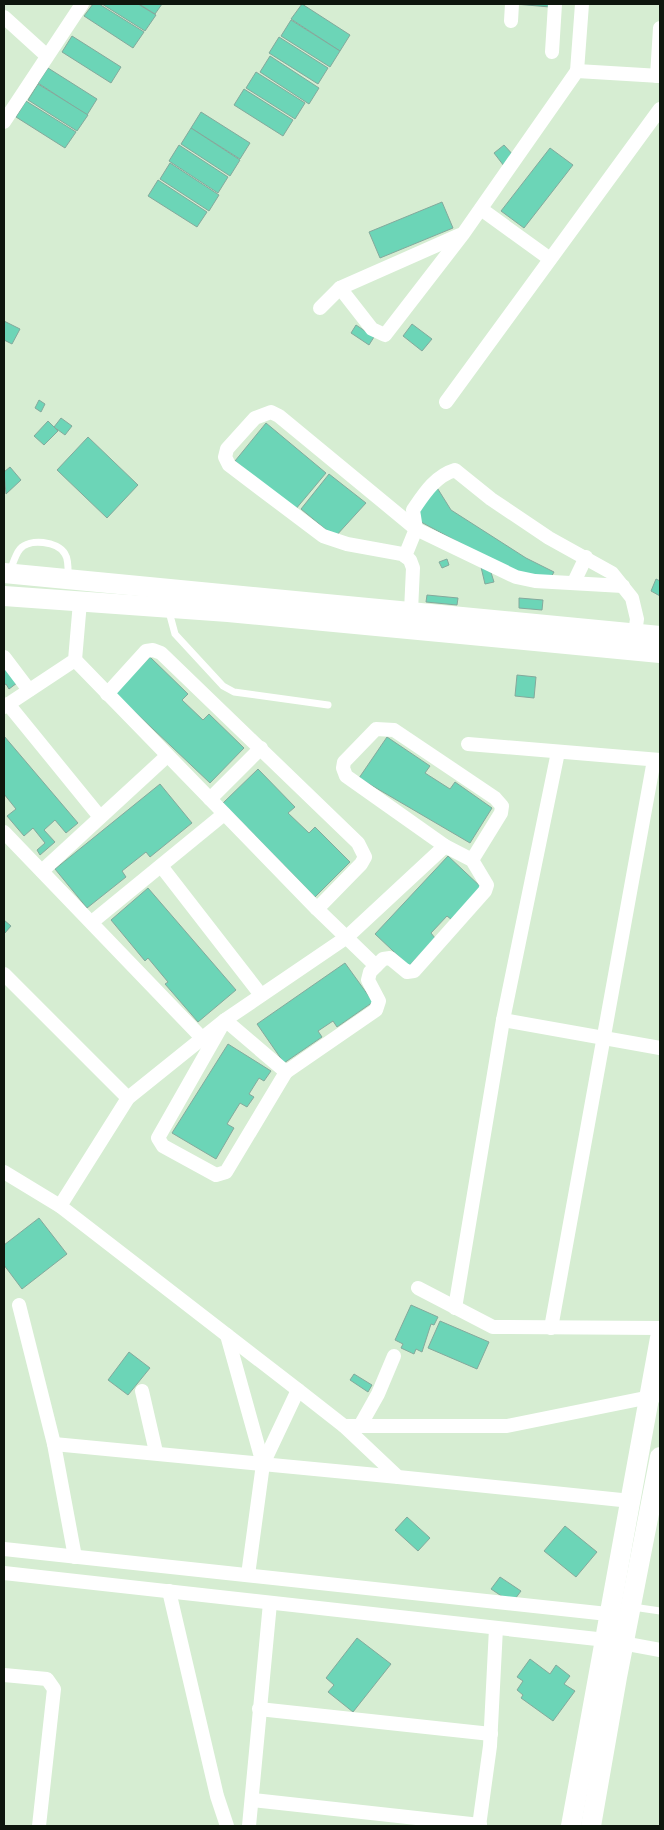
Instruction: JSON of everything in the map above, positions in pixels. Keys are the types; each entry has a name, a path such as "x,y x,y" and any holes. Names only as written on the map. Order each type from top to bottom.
{"street":[{"path":"4,122 82,4"},
{"path":"511,21 512,4"},
{"path":"552,52 555,4"},
{"path":"340,288 372,329 385,335 463,234 577,71 582,4"},
{"path":"4,17 47,56"},
{"path":"577,71 658,76 660,28"},
{"path":"446,402 660,109"},
{"path":"481,208 550,259"},
{"path":"320,308 340,288 463,234"},
{"path":"409,620 414,568 405,556 387,550 347,544 322,536 234,470 225,457 227,449 255,418 271,412 278,416 416,528 516,577 535,581 623,586"},
{"path":"405,556 416,528 413,510 427,489 448,472 454,470 490,499 549,538 612,573 632,598 637,619 634,642"},
{"path":"574,582 586,557"},
{"path":"6,573 409,620 634,642 660,653"},
{"path":"4,596 168,608 409,620"},
{"path":"80,602 76,660 317,910 376,966"},
{"path":"634,642 660,636"},
{"path":"107,694 146,651 154,650 161,653 358,843 365,857 361,864 317,910"},
{"path":"4,657 29,690"},
{"path":"76,660 6,705 100,817"},
{"path":"225,1020 158,1138 163,1146 216,1175 226,1172 286,1072 376,1010 379,1001 368,980 370,972 382,959 390,958 407,972 414,971 485,891 487,885 485,880 472,860 445,846 346,776 343,768 344,762 376,729 394,730 495,798 502,806 501,812 472,860"},
{"path":"468,744 657,760 551,1328"},
{"path":"210,799 261,748"},
{"path":"455,1308 503,1020 558,752"},
{"path":"42,871 167,756"},
{"path":"92,922 224,814"},
{"path":"4,832 202,1038"},
{"path":"60,1206 128,1098 225,1020 347,937 445,846"},
{"path":"161,866 261,995"},
{"path":"4,974 128,1098"},
{"path":"225,1020 286,1072"},
{"path":"503,1020 660,1048"},
{"path":"4,1172 60,1206 227,1335 344,1426 398,1477"},
{"path":"418,1288 493,1327 660,1328"},
{"path":"19,1305 54,1444 75,1556"},
{"path":"227,1335 263,1464"},
{"path":"623,1613 631,1501 655,1396 660,1338"},
{"path":"360,1426 378,1394 394,1356"},
{"path":"248,1575 263,1464 298,1390"},
{"path":"142,1391 156,1452"},
{"path":"344,1426 507,1426 655,1396"},
{"path":"54,1444 156,1452 631,1501"},
{"path":"571,1826 614,1641 623,1613 660,1457"},
{"path":"4,1549 623,1613"},
{"path":"4,1573 614,1641 660,1650"},
{"path":"169,1592 217,1796 226,1826"},
{"path":"249,1826 253,1800 259,1709 270,1603"},
{"path":"253,1800 479,1826 491,1734 496,1628"},
{"path":"591,1826 614,1641"},
{"path":"4,1675 47,1680 54,1689 39,1826"},
{"path":"259,1709 491,1734"}],"lane":[{"path":"6,573 20,549 28,543 42,542 58,546 66,555 69,579"},
{"path":"168,608 174,634 223,686 234,692 328,705"},
{"path":"623,1613 660,1611"}],"building":[{"path":"93,4 99,4 144,32 133,48 84,16"},
{"path":"102,4 138,4 156,15 145,31"},
{"path":"139,4 162,4 155,14"},
{"path":"302,4 350,35 340,51 291,19"},
{"path":"515,4 550,4 550,7"},
{"path":"291,20 340,51 330,67 281,36"},
{"path":"72,36 121,67 111,83 62,52"},
{"path":"279,37 328,68 318,84 269,53"},
{"path":"270,56 319,88 309,104 260,72"},
{"path":"48,68 97,99 87,115 38,83"},
{"path":"256,72 305,103 295,119 246,88"},
{"path":"38,84 88,115 77,131 28,100"},
{"path":"244,89 293,120 283,136 234,105"},
{"path":"26,101 76,132 65,148 16,117"},
{"path":"201,112 250,143 240,159 191,128"},
{"path":"191,128 240,160 230,176 181,144"},
{"path":"179,145 228,177 218,193 169,161"},
{"path":"504,145 515,157 504,166 494,153"},
{"path":"550,148 573,165 524,228 501,211"},
{"path":"170,163 219,195 209,211 160,179"},
{"path":"158,180 207,212 197,227 148,196"},
{"path":"442,202 453,228 380,258 369,232"},
{"path":"4,321 20,329 12,344 4,340"},
{"path":"412,324 432,339 422,351 403,336"},
{"path":"356,325 374,337 369,345 351,333"},
{"path":"39,400 45,404 41,412 35,408"},
{"path":"61,418 72,426 65,435 54,427"},
{"path":"48,421 58,431 44,445 34,436"},
{"path":"266,423 326,473 295,510 235,461"},
{"path":"88,437 138,485 107,518 57,470"},
{"path":"10,467 21,480 6,494 4,472"},
{"path":"329,474 366,503 335,537 301,509"},
{"path":"436,486 451,510 526,558 554,572 550,579 527,579 421,522 417,512"},
{"path":"447,559 449,565 442,568 439,562"},
{"path":"489,566 494,582 485,584 481,567"},
{"path":"656,579 660,581 660,596 651,591"},
{"path":"427,595 458,598 457,605 426,602"},
{"path":"519,598 543,600 542,610 519,608"},
{"path":"150,657 188,694 182,700 203,720 209,714 244,748 210,783 115,693"},
{"path":"4,665 17,683 9,689 6,684 4,685"},
{"path":"517,675 536,677 534,698 515,696"},
{"path":"4,736 78,823 66,833 55,820 44,830 55,842 40,855 37,850 45,843 33,828 24,836 7,816 16,809 4,794"},
{"path":"387,737 430,766 425,773 450,789 455,782 492,808 470,843 359,778"},
{"path":"258,769 295,807 288,813 309,833 315,827 350,862 315,897 223,803"},
{"path":"160,784 192,823 150,857 146,852 122,871 126,877 87,908 55,869"},
{"path":"448,856 482,888 452,920 447,916 431,933 435,938 409,966 375,934"},
{"path":"148,888 236,990 198,1022 165,984 168,982 148,958 145,961 111,920"},
{"path":"4,920 11,926 4,934"},
{"path":"345,963 373,1002 337,1027 333,1021 318,1031 322,1037 284,1063 257,1024"},
{"path":"228,1044 271,1071 264,1081 259,1078 249,1094 254,1097 247,1107 240,1103 227,1124 234,1128 216,1159 172,1133"},
{"path":"39,1218 67,1254 22,1289 4,1265 4,1245"},
{"path":"411,1305 438,1317 434,1325 431,1324 422,1352 416,1349 414,1354 401,1348 403,1344 395,1340"},
{"path":"440,1321 489,1342 477,1369 428,1348"},
{"path":"129,1352 150,1368 128,1395 108,1380"},
{"path":"354,1374 372,1385 368,1392 350,1380"},
{"path":"407,1517 430,1538 418,1551 395,1530"},
{"path":"565,1526 597,1552 576,1577 544,1551"},
{"path":"500,1577 521,1591 512,1603 491,1589"},
{"path":"357,1638 391,1664 353,1712 328,1692 334,1685 326,1678"},
{"path":"530,1659 550,1674 556,1665 570,1676 564,1684 575,1691 553,1721 521,1698 523,1695 517,1690 523,1681 517,1677"}]}
